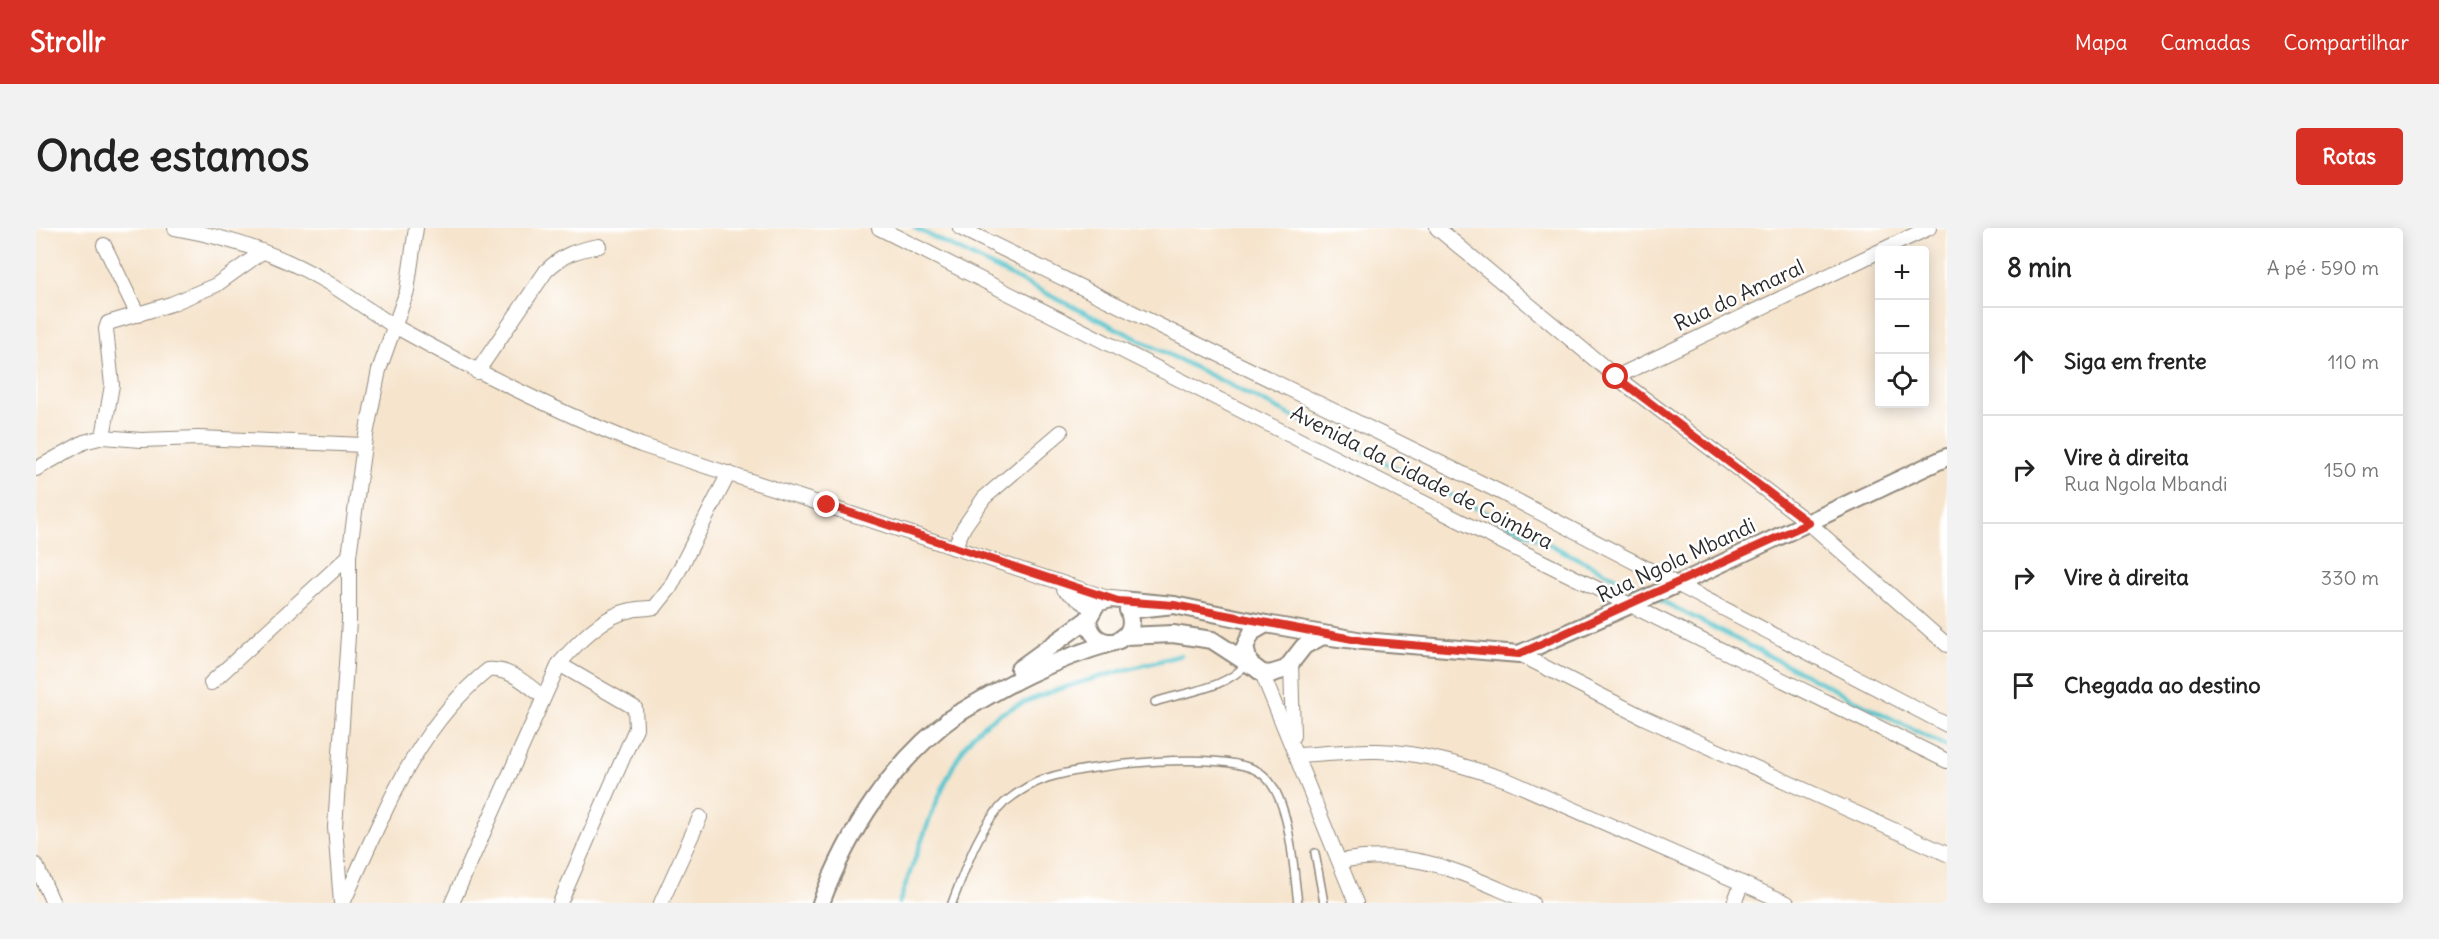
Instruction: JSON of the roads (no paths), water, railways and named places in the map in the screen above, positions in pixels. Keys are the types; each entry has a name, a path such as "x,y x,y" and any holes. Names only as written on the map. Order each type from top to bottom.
{"street":[{"path":"176,228 214,232 324,280 393,325 477,372 640,445 1111,599 1174,605 1363,641"},
{"path":"342,903 335,827 349,621 349,556 364,445 379,370 409,284 416,228"},
{"name":"Avenida da Cidade de Coimbra","path":"879,228 1947,761"},
{"name":"Avenida da Cidade de Coimbra","path":"960,228 1504,494 1672,587 1947,725"},
{"path":"1437,228 1616,377 1809,523 1947,645"},
{"name":"Rua do Amaral","path":"1891,246 1929,228"},
{"path":"104,244 138,315"},
{"path":"477,372 546,271 560,257 575,250 599,246"},
{"path":"103,437 112,385 107,326 112,321 138,315 216,285 262,252"},
{"name":"Rua do Amaral","path":"1616,377 1875,254"},
{"path":"954,548 968,520 984,498 1061,432"},
{"path":"36,468 84,442 103,437 141,440 199,438 364,445"},
{"name":"Rua Ngola Mbandi","path":"1519,654 1672,587 1947,456"},
{"path":"452,903 559,664 576,645 602,624 632,609 656,607 670,588 729,473"},
{"path":"211,683 349,556"},
{"path":"1053,581 1090,614 1095,637 1107,643 1120,639 1173,634 1212,640 1255,668 1278,673 1312,641 1323,636 1519,654 1645,718 1947,854"},
{"path":"821,903 852,831 885,787 922,744 948,720 1090,614 1097,603 1111,599"},
{"path":"948,720 1028,673 1070,655 1120,639 1131,623 1128,610 1174,605"},
{"path":"1296,750 1293,639 1282,627 1270,624 1252,632 1245,647 1249,663 1255,668 1296,750 1356,903"},
{"path":"559,664 635,708 636,728 560,903"},
{"path":"342,903 401,779 423,741 435,722 471,685 488,670 495,669 524,681 543,697"},
{"path":"1296,750 1377,751 1438,759 1470,767 1507,780 1787,903"},
{"path":"661,903 700,817"},
{"path":"1340,861 1389,855 1412,858 1440,866 1532,903"},
{"path":"36,865 53,903"},
{"path":"1734,903 1742,883"}],"lane":[{"path":"1155,702 1225,681 1241,671 1255,668"},
{"path":"952,903 988,823 1004,803 1024,789 1048,778 1102,766 1192,760 1240,765 1262,774 1273,788 1284,812 1298,903"},
{"path":"1315,853 1324,903"}],"waterway":[{"path":"915,228 1645,592"},
{"path":"1658,599 1947,747"},
{"path":"899,903 942,788 964,747 976,732 994,718 1043,695 1102,676 1181,655"}]}
